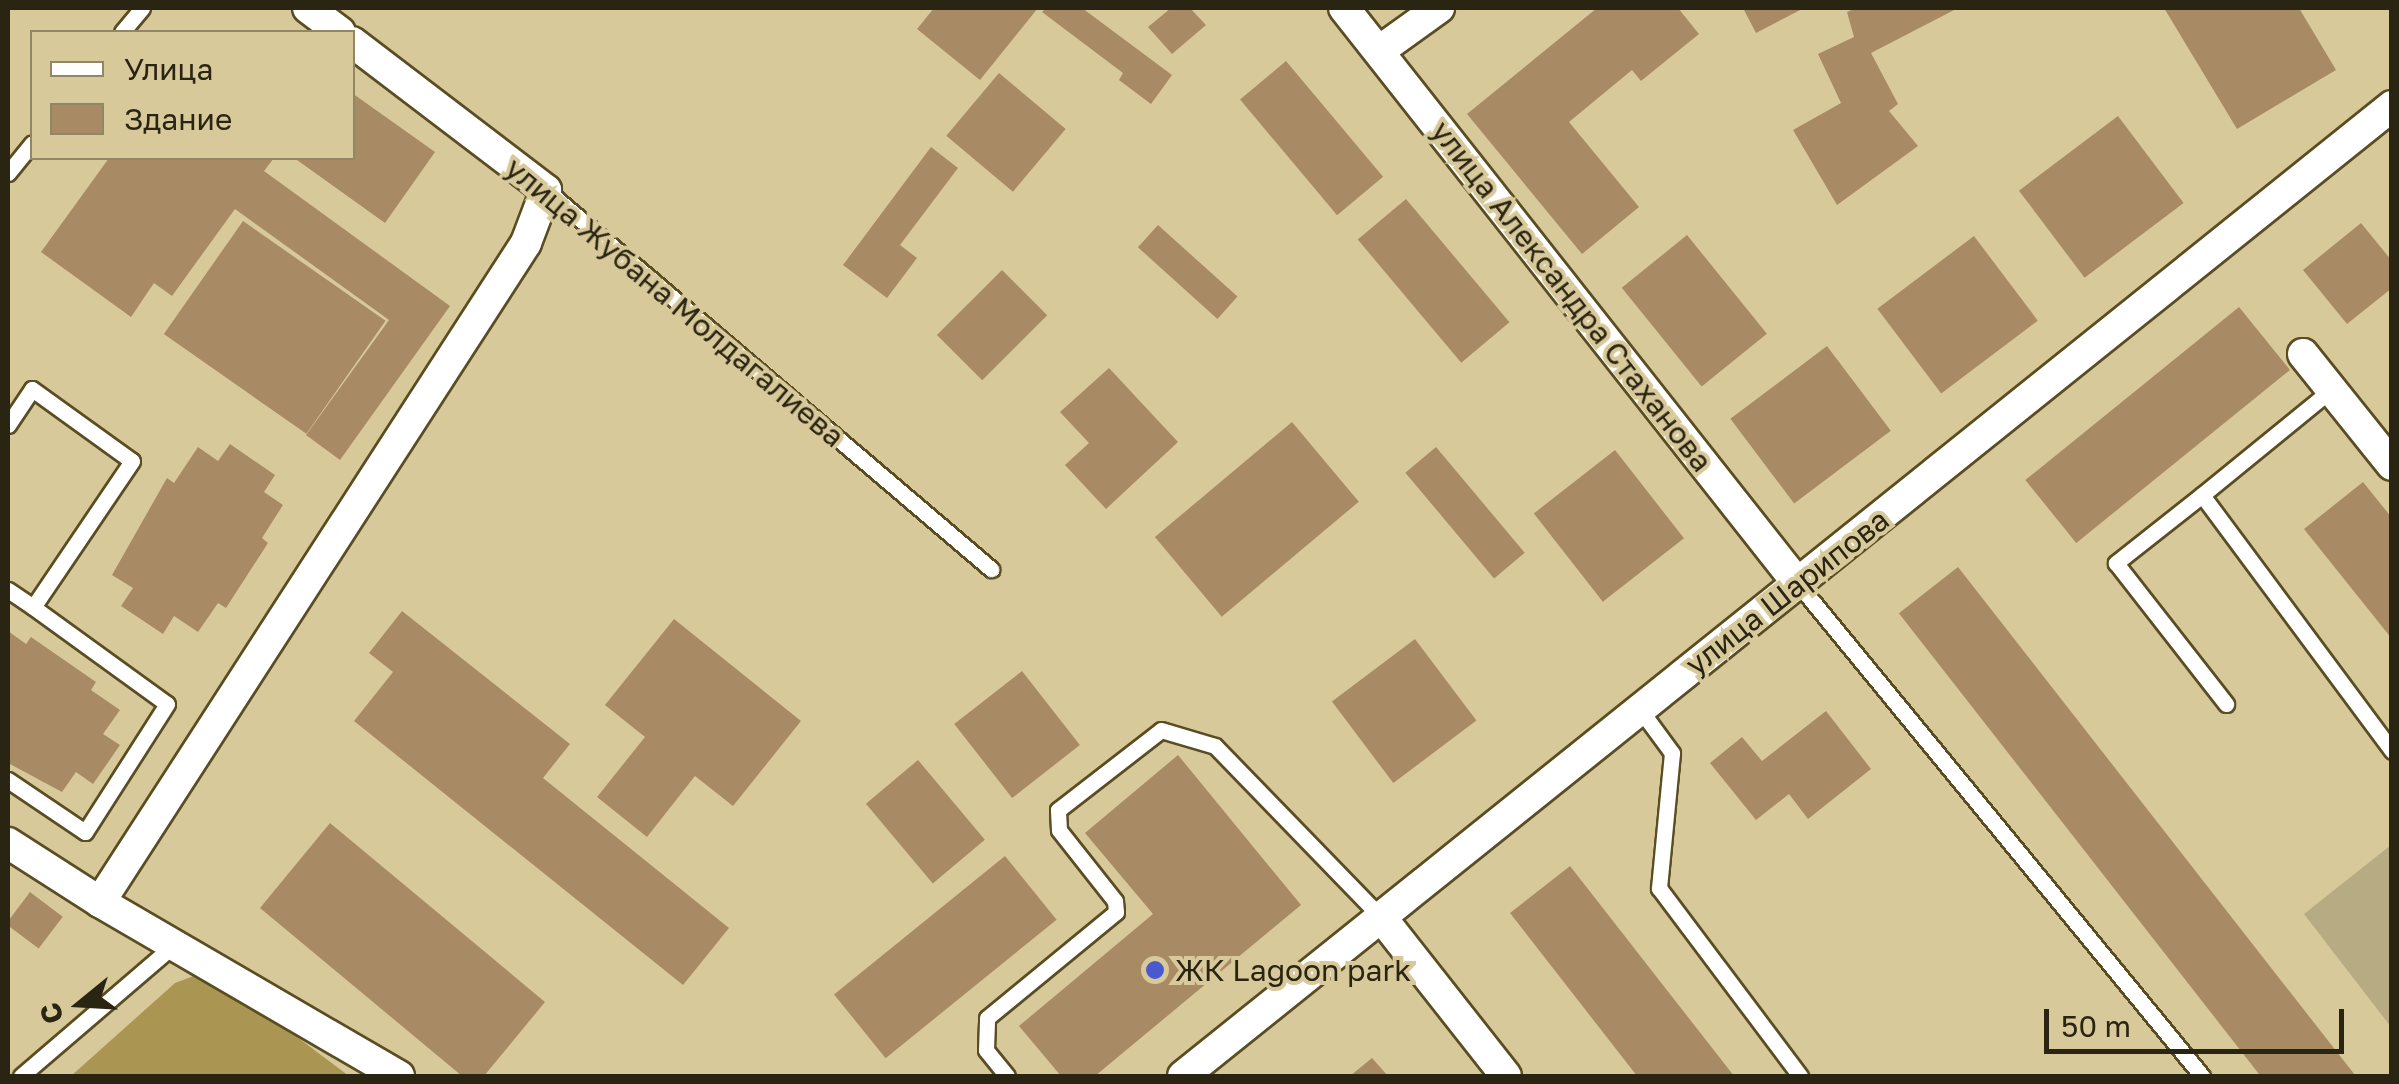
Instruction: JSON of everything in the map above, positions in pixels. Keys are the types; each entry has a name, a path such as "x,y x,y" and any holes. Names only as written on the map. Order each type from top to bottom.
{"street":[{"path":"308,8 337,30"},
{"name":"улица Александра Стаханова","path":"1344,8 1800,585"},
{"path":"1380,51 1440,8"},
{"name":"улица Жубана Молдагалиева","path":"355,44 546,190"},
{"name":"улица Шарипова","path":"1184,1076 2392,106"},
{"path":"100,902 526,243 546,190"},
{"path":"2303,354 2392,465"},
{"path":"8,844 399,1076"},
{"path":"1381,917 1506,1076"}],"lane":[{"path":"124,30 142,8"},
{"path":"8,173 30,145"},
{"name":"улица Жубана Молдагалиева","path":"546,190 991,569"},
{"path":"8,424 32,389 132,461 33,607"},
{"path":"2226,704 2116,563 2332,389"},
{"path":"2202,495 2392,751"},
{"path":"1800,585 2202,1076"},
{"path":"8,590 167,704 85,832 8,780"},
{"path":"1640,708 1672,753 1658,888 1800,1076"},
{"path":"1007,1076 986,1050 987,1018 1116,912 1115,900 1059,830 1058,810 1161,730 1215,746 1381,917"},
{"path":"22,1076 174,945"}],"shaded area":[{"path":"2391,845 2391,1027 2304,914"},
{"path":"199,974 225,983 349,1076 71,1076 175,983"}],"building":[{"path":"934,8 1038,8 980,80 917,29"},
{"path":"1046,8 1082,8 1172,75 1151,104 1119,80 1123,73 1042,12"},
{"path":"1171,8 1190,8 1206,25 1172,54 1148,27"},
{"path":"1597,8 1678,8 1699,34 1641,81 1632,70 1569,122 1639,207 1582,254 1467,114"},
{"path":"1743,8 1804,8 1756,33"},
{"path":"1856,8 1958,8 1871,53 1898,104 1889,111 1918,146 1837,205 1793,130 1841,103 1818,54 1854,37 1847,12"},
{"path":"2164,8 2299,8 2336,70 2237,129"},
{"path":"1286,61 1383,177 1337,215 1240,100"},
{"path":"999,73 1066,129 1013,192 946,136"},
{"path":"355,95 435,152 385,223 297,160 355,160"},
{"path":"2118,116 2184,203 2085,278 2019,191"},
{"path":"931,147 958,168 900,245 917,258 887,298 843,265"},
{"path":"108,160 272,160 264,171 450,306 340,460 306,435 389,320 235,209 172,296 154,283 131,317 41,252"},
{"path":"1406,199 1509,322 1461,363 1358,239"},
{"path":"243,221 386,321 306,434 164,334"},
{"path":"2361,223 2392,261 2392,288 2347,324 2303,270"},
{"path":"1158,225 1238,297 1217,319 1138,247"},
{"path":"1687,235 1767,334 1702,387 1622,288"},
{"path":"1974,236 2038,321 1941,393 1877,309"},
{"path":"1002,270 1047,315 982,380 937,335"},
{"path":"2239,307 2290,370 2076,543 2025,480"},
{"path":"1827,346 1891,431 1794,503 1730,419"},
{"path":"1109,368 1178,442 1106,509 1065,465 1089,443 1060,412"},
{"path":"1292,422 1359,502 1222,617 1155,537"},
{"path":"230,444 275,475 264,492 283,505 262,538 268,543 226,608 218,603 198,632 174,616 163,634 121,606 133,588 112,575 167,478 174,483 198,447 218,461"},
{"path":"1436,447 1525,553 1494,578 1405,473"},
{"path":"1615,450 1684,538 1603,602 1534,513"},
{"path":"2363,482 2392,518 2392,639 2304,529"},
{"path":"1958,567 2356,1076 2260,1076 1899,613"},
{"path":"402,611 570,744 543,778 729,928 683,985 354,721 393,672 369,653"},
{"path":"674,619 801,721 733,806 695,776 647,837 597,797 645,737 605,705"},
{"path":"8,631 26,644 31,637 96,682 91,690 120,710 103,734 120,745 93,784 76,772 62,792 8,763"},
{"path":"1415,639 1476,720 1393,783 1332,702"},
{"path":"1022,671 1080,745 1012,798 954,724"},
{"path":"1826,711 1871,769 1808,819 1789,794 1756,820 1710,763 1742,737 1762,761"},
{"name":"ЖК Lagoon park","path":"1178,755 1301,905 1095,1076 1061,1076 1019,1026 1153,914 1085,833"},
{"path":"918,760 985,840 933,883 866,804"},
{"path":"330,823 545,1002 484,1076 462,1076 260,908"},
{"path":"1005,856 1057,920 886,1058 834,994"},
{"path":"1570,866 1734,1076 1637,1076 1510,913"},
{"path":"30,892 63,917 39,949 8,926"},
{"path":"1372,1058 1388,1076 1350,1076"}],"place":[{"name":"ЖК Lagoon park","path":"1155,970"}]}
